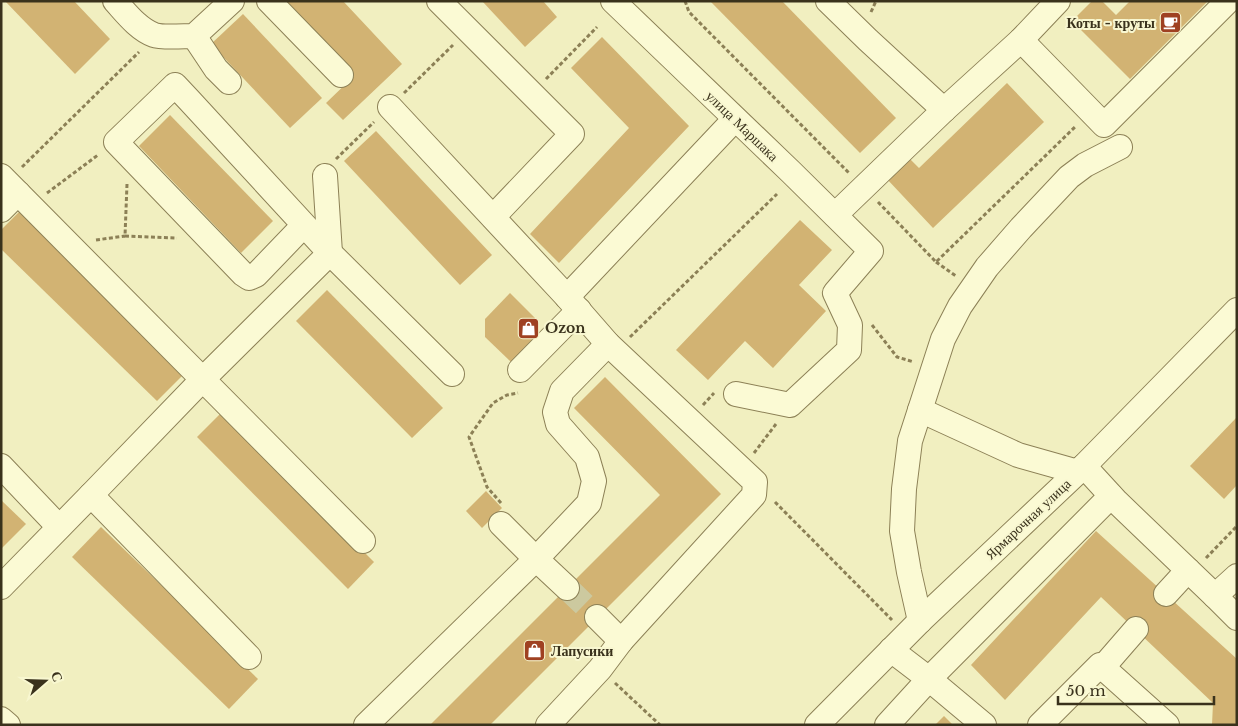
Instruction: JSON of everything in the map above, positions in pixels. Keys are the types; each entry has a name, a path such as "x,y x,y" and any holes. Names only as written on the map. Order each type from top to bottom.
{"street":[{"path":"115,1 140,27 155,36 194,36 232,1"},
{"path":"269,1 341,75"},
{"path":"439,1 572,134 493,218"},
{"name":"улица Маршака","path":"612,1 835,214 871,251 834,293 850,325 849,350 790,405"},
{"path":"828,1 944,110"},
{"path":"835,214 1021,40 1058,1"},
{"path":"1021,40 1104,125 1228,1"},
{"path":"194,36 216,70 229,82"},
{"path":"304,225 256,275 249,278 242,274 122,148 175,85 330,253 452,374"},
{"path":"390,107 612,348 748,476 754,495 621,641 600,669 548,725"},
{"path":"520,382 573,304 735,118"},
{"path":"984,725 929,679 906,635 909,572 902,531 904,489 910,441 944,339 960,306 987,267 1069,177 1085,165 1120,147"},
{"path":"1,587 202,380 330,253 325,176"},
{"path":"1,210 14,189 363,541"},
{"name":"Ярмарочная улица","path":"817,725 906,635 1081,469 1237,310"},
{"path":"366,725 536,559 589,503 594,481 587,457 558,424 554,412 562,391 612,348"},
{"path":"736,394 790,405"},
{"path":"920,410 1018,456 1081,469 1237,618"},
{"path":"1,466 60,527"},
{"path":"91,495 249,657"},
{"path":"887,725 929,679 1111,496"},
{"path":"501,524 567,588"},
{"path":"1166,594 1189,572"},
{"path":"1215,596 1237,576"},
{"path":"597,618 621,641"},
{"path":"1103,667 1136,629"},
{"path":"1040,725 1100,665 1167,725"},
{"path":"1,718 8,725"}],"path":[{"path":"532,94 597,28"},
{"path":"325,176 329,166 468,30"},
{"path":"14,189 155,36"},
{"path":"14,189 122,148 125,236 209,239"},
{"path":"612,348 777,194"},
{"path":"868,320 897,357 934,368"},
{"path":"501,524 506,509 487,487 469,437 493,403 520,382"},
{"path":"790,405 748,476 906,635"},
{"path":"1189,572 1237,526"},
{"path":"600,669 660,725"}],"building":[{"path":"5,1 74,1 110,39 75,74"},
{"path":"283,1 343,1 402,64 343,120 326,103 354,76"},
{"path":"482,1 543,1 557,17 525,47"},
{"path":"710,1 782,1 896,118 860,153"},
{"path":"1092,1 1102,1 1116,15 1130,1 1208,1 1130,79 1072,21"},
{"path":"243,14 322,98 290,128 211,44"},
{"path":"602,37 689,126 559,263 530,234 629,128 571,68"},
{"path":"1007,83 1044,122 933,228 886,178 908,157 919,168"},
{"path":"170,115 273,221 241,253 139,146"},
{"path":"376,131 492,255 460,285 344,161"},
{"path":"19,212 184,374 157,401 1,249 1,230"},
{"path":"800,220 832,250 799,285 826,311 773,368 745,341 708,380 676,350"},
{"path":"327,290 443,408 412,438 296,321"},
{"path":"510,293 537,320 537,335 511,362 485,337 485,319"},
{"path":"605,377 721,494 490,725 430,725 660,495 574,408"},
{"path":"223,411 374,562 348,589 197,437"},
{"path":"1237,417 1237,485 1224,499 1190,466"},
{"path":"486,491 502,508 482,528 466,511"},
{"path":"1,500 26,524 1,549"},
{"path":"101,527 258,679 229,709 72,557"},
{"path":"1096,531 1237,659 1237,725 1212,725 1213,703 1101,597 1005,700 971,665"},
{"path":"944,716 953,725 935,725"}],"tunnel":[{"path":"567,588 597,617"}],"place":[{"name":"Коты - круты","path":"1171,23"},
{"name":"Ozon","path":"529,328"},
{"name":"Лапусики","path":"535,651"}]}
